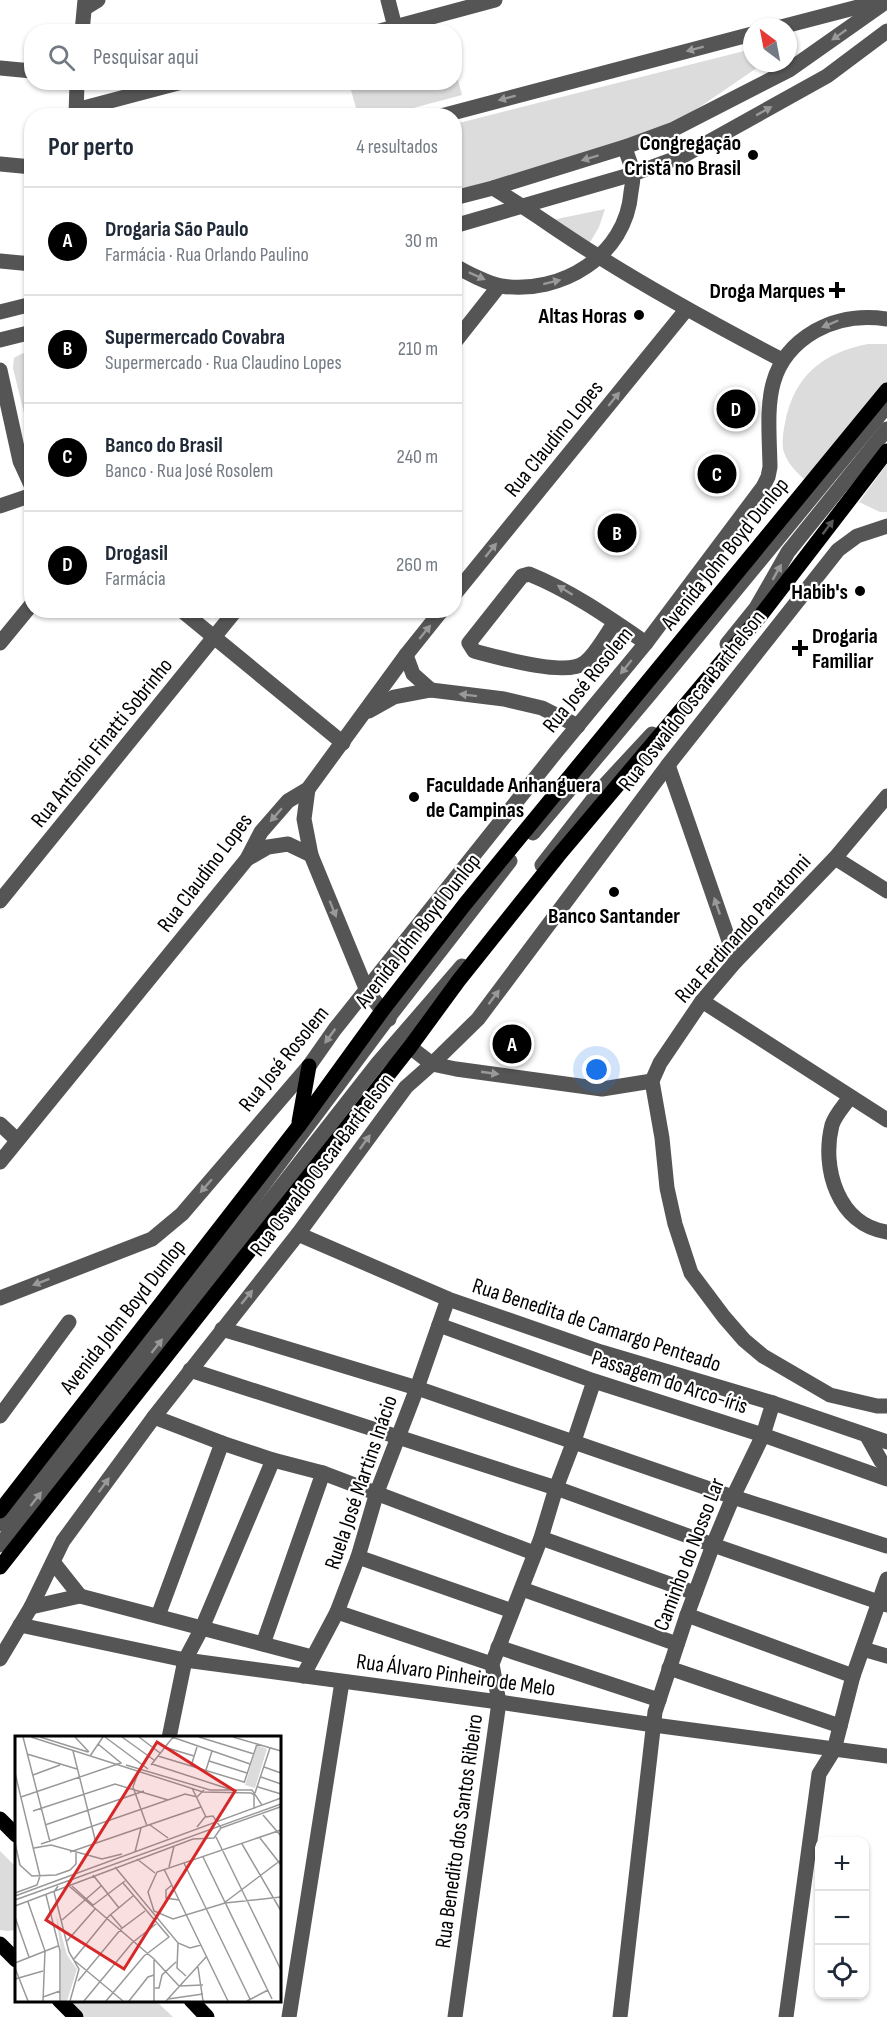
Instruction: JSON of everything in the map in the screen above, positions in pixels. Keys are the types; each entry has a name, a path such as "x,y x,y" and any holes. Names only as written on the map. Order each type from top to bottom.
{"main road":[{"name":"Avenida John Boyd Dunlop","path":"0,1511 385,1015 465,904 887,390"},
{"path":"0,1567 405,1041 459,980 558,856 761,615 887,451"},
{"path":"298,1127 309,1066"},
{"path":"0,1819 15,1834"},
{"path":"0,1944 15,1956"},
{"path":"59,2002 75,2017"},
{"path":"192,2002 207,2017"}],"street":[{"path":"388,0 394,24"},
{"path":"406,24 495,0"},
{"path":"797,23 886,1"},
{"path":"462,196 625,147 674,129 789,70 886,1"},
{"path":"84,24 89,2"},
{"path":"462,224 633,174 685,155 817,82 887,32"},
{"path":"462,110 743,36"},
{"path":"0,68 24,70"},
{"path":"76,108 77,90"},
{"path":"93,108 155,90"},
{"path":"462,270 499,286 540,285 560,281 579,273 608,249 619,234 630,205 633,174 625,147"},
{"path":"0,165 24,166"},
{"path":"493,188 598,257 686,310 782,360"},
{"path":"0,261 24,263"},
{"path":"462,333 499,286"},
{"path":"0,312 24,306"},
{"name":"Rua Claudino Lopes","path":"462,586 686,310"},
{"name":"Avenida John Boyd Dunlop","path":"763,487 770,467 768,405 773,382 782,360 803,338 830,323 856,317 887,319"},
{"path":"0,340 24,334"},
{"path":"0,370 20,461 24,470"},
{"path":"0,1524 208,1259 385,1015 515,854 887,406"},
{"path":"0,1545 405,1041 601,789 675,709 749,617 788,552 887,429"},
{"name":"Rua José Rosolem","path":"0,1298 152,1239 182,1214 309,1066 335,1029 646,643 763,487"},
{"path":"0,506 24,498"},
{"name":"Rua Oswaldo Oscar Barthelson","path":"0,1659 31,1607 63,1541 154,1417 298,1234 405,1087 432,1064 478,1018 668,765 838,550 857,536 887,526"},
{"path":"615,622 586,663 574,669 504,659 474,651 469,643 522,576 529,574 556,585 615,622 646,643"},
{"path":"0,643 24,614"},
{"path":"190,618 344,743"},
{"name":"Rua Antônio Finatti Sobrinho","path":"0,902 229,618"},
{"name":"Rua Claudino Lopes","path":"0,1162 247,860 261,832 288,801 308,789 436,618"},
{"path":"406,655 413,674 431,690"},
{"path":"365,712 394,697 431,690 504,699 542,708 578,726"},
{"path":"668,765 736,961"},
{"path":"308,789 304,819 311,855 367,991 405,1041 432,1064 456,1069 602,1089 652,1081 669,1197 690,1273 744,1340 763,1356 830,1395 877,1406 887,1406"},
{"name":"Rua Ferdinando Panatonni","path":"652,1081 660,1063 702,1001 736,961 835,858 887,796"},
{"path":"247,860 268,847 288,844 311,855"},
{"path":"835,858 887,891"},
{"path":"702,1001 887,1120"},
{"path":"850,1097 833,1122 829,1142 829,1167 834,1186 849,1213 874,1230 887,1232"},
{"path":"0,1124 17,1140"},
{"name":"Rua Benedita de Camargo Penteado","path":"298,1234 448,1299 601,1352 773,1403 887,1442"},
{"name":"Ruela José Martins Inácio","path":"303,1676 337,1612 358,1557 377,1492 448,1299"},
{"path":"0,1416 69,1322"},
{"name":"Passagem do Arco-íris","path":"439,1324 594,1381 887,1479"},
{"path":"222,1329 417,1388 733,1497 887,1546"},
{"path":"190,1370 556,1488 884,1604"},
{"path":"337,1612 492,1664 541,1538 594,1381"},
{"name":"Caminho do Nosso Lar","path":"620,2017 654,1725 659,1700 713,1545 733,1497 764,1436 773,1403"},
{"path":"154,1417 222,1443 323,1473 377,1492 534,1553"},
{"path":"867,1436 887,1467"},
{"path":"158,1616 222,1443"},
{"path":"169,1736 185,1660 202,1628 273,1460"},
{"path":"263,1644 323,1473"},
{"path":"541,1538 695,1593"},
{"path":"358,1557 512,1611"},
{"path":"53,1562 80,1596"},
{"path":"786,2017 819,1774 834,1750 853,1676 884,1604 887,1579"},
{"path":"522,1589 677,1644"},
{"path":"31,1607 80,1596 312,1657"},
{"path":"687,1615 853,1676"},
{"name":"Rua Álvaro Pinheiro de Melo","path":"20,1625 185,1660 499,1701 654,1725 887,1756"},
{"path":"498,1647 659,1700"},
{"path":"863,1649 887,1656"},
{"name":"Rua Benedito dos Santos Ribeiro","path":"455,2017 499,1701 492,1664"},
{"path":"669,1668 840,1726"},
{"path":"289,2017 342,1682"}],"shaded area":[{"path":"743,51 743,72 751,72 657,134 462,189 462,122"},
{"path":"351,90 461,90 462,95 413,108 356,108"},
{"path":"605,209 599,227 589,244 547,221"},
{"path":"868,344 887,344 887,384 808,483 789,463 783,448 785,423 795,392 813,369 824,361 852,348"},
{"path":"24,353 24,413 13,368 14,358"},
{"path":"887,464 887,512 880,512 859,502"},
{"path":"0,1851 15,1866 15,1930 0,1930"},
{"path":"67,2002 157,2002 173,2017 84,2017"}],"place":[{"name":"Congregação Cristã no Brasil","path":"753,155"},
{"name":"Droga Marques","path":"837,290"},
{"name":"Altas Horas","path":"639,315"},
{"name":"Drogasil","path":"736,409"},
{"name":"Banco do Brasil","path":"717,474"},
{"name":"Supermercado Covabra","path":"617,533"},
{"name":"Habib's","path":"860,591"},
{"name":"Drogaria Familiar","path":"800,648"},
{"name":"Faculdade Anhanguera de Campinas","path":"414,797"},
{"name":"Banco Santander","path":"614,892"},
{"name":"Drogaria São Paulo","path":"512,1044"}]}
